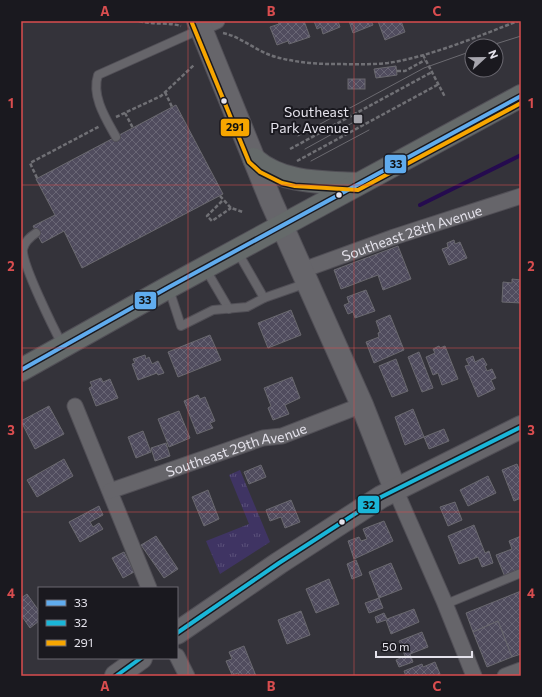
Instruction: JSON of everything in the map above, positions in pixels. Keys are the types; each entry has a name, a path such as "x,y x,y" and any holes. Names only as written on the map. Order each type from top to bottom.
{"main road":[{"path":"199,24 282,226 306,276 362,405 395,489"},
{"path":"21,370 168,287 521,96"},
{"path":"254,159 263,167 284,177 295,180 357,184"},
{"path":"178,632 351,515 395,489 521,427"},
{"path":"116,676 141,659"}],"street":[{"name":"Southeast 28th Avenue","path":"306,276 394,237 521,196"},
{"name":"Southeast 29th Avenue","path":"110,491 263,438 282,436 362,405"},
{"path":"75,406 149,587"},
{"path":"395,489 446,604 474,676"},
{"path":"178,658 187,676"},
{"path":"505,676 521,670"}],"lane":[{"path":"116,137 102,109 95,88 98,75 199,24"},
{"path":"36,233 26,242 23,255 45,312 64,347"},
{"path":"236,250 264,298"},
{"path":"204,268 228,309"},
{"path":"168,287 181,326 213,310 247,307 306,276"},
{"path":"446,604 521,573"}],"path":[{"path":"139,21 148,24 199,24"},
{"path":"227,34 275,57 303,62 343,64 388,63 423,55 518,21"},
{"path":"423,55 446,97"},
{"path":"397,71 405,71 425,60"},
{"path":"290,149 432,72"},
{"path":"297,161 438,84"},
{"path":"165,92 172,107"},
{"path":"125,113 133,128"},
{"path":"220,196 222,201 231,208 243,212"},
{"path":"222,201 207,216 212,221 231,208"}],"green space":[{"path":"240,470 270,542 220,574 206,541 249,524 229,475"}],"building":[{"path":"278,21 304,21 310,37 289,44 288,41 277,45 270,27 279,24"},
{"path":"314,21 338,21 340,27 323,34 321,27 317,29"},
{"path":"349,21 371,21 373,25 353,33"},
{"path":"378,21 401,21 405,32 385,40"},
{"path":"396,66 397,75 376,78 374,69"},
{"path":"348,79 365,79 365,89 348,89"},
{"path":"176,105 223,194 82,268 64,231 42,243 33,226 55,215 36,179"},
{"path":"454,240 455,244 460,242 467,258 449,265 442,249 448,247 447,243"},
{"path":"398,246 411,279 383,290 378,275 341,289 334,270"},
{"path":"512,279 521,280 521,303 502,302 503,282 512,283"},
{"path":"366,290 375,311 355,318 353,312 348,314 344,305 349,303 347,297"},
{"path":"291,310 301,335 268,348 258,323"},
{"path":"390,315 404,350 374,363 366,342 379,337 378,333 380,332 376,321"},
{"path":"210,335 221,360 178,377 168,352"},
{"path":"439,346 440,348 445,346 458,379 442,385 438,373 433,375 426,357 435,353 433,349"},
{"path":"419,352 433,388 422,392 408,357"},
{"path":"145,355 146,359 149,357 152,364 158,361 164,373 158,375 157,373 138,380 132,364 135,363 133,359"},
{"path":"473,356 475,362 483,358 487,365 485,366 487,371 492,369 496,378 491,380 495,389 478,397 465,366 469,365 466,359"},
{"path":"396,359 408,391 392,397 379,366"},
{"path":"292,377 300,398 285,405 289,414 273,420 268,408 271,406 264,388"},
{"path":"101,378 103,382 110,379 118,398 96,406 89,388 92,386 90,382"},
{"path":"198,395 200,399 205,397 215,421 210,423 213,428 197,434 184,401"},
{"path":"49,406 64,434 35,449 21,421"},
{"path":"413,409 424,437 405,445 395,417"},
{"path":"179,411 190,438 169,447 158,419"},
{"path":"444,429 449,441 429,449 424,437"},
{"path":"143,431 151,452 136,458 128,437"},
{"path":"166,443 170,456 155,461 151,448"},
{"path":"64,459 73,476 37,497 27,480"},
{"path":"517,464 521,473 521,498 514,501 502,470"},
{"path":"261,465 266,477 249,484 244,472"},
{"path":"488,476 496,493 468,506 460,490"},
{"path":"208,490 219,519 204,526 192,497"},
{"path":"291,500 300,522 285,528 281,517 270,521 266,510"},
{"path":"455,502 462,520 448,526 440,507"},
{"path":"99,506 103,515 90,522 93,527 99,523 103,529 80,542 69,522"},
{"path":"384,521 393,541 354,559 348,541 359,537 361,541 367,539 363,529"},
{"path":"474,525 485,553 489,551 493,563 482,567 478,557 459,564 448,536"},
{"path":"156,536 178,569 164,578 141,545"},
{"path":"521,536 521,570 505,577 496,555 512,549 509,541"},
{"path":"124,552 134,572 123,578 112,558"},
{"path":"356,560 362,575 352,579 347,564"},
{"path":"391,563 402,589 379,598 369,572"},
{"path":"329,579 339,604 316,613 306,589"},
{"path":"521,591 521,654 512,657 498,621 473,632 466,613"},
{"path":"27,594 38,610 38,622 30,628 21,615 21,598"},
{"path":"379,598 383,608 369,613 365,603"},
{"path":"414,609 419,622 391,634 386,620 377,623 375,617 384,613 387,619"},
{"path":"301,611 310,635 287,644 278,620"},
{"path":"498,621 512,657 487,667 473,632"},
{"path":"422,632 428,647 410,654 413,662 399,667 396,660 405,656 399,641"},
{"path":"244,646 256,676 239,676 238,673 232,675 226,661 232,659 229,652"},
{"path":"435,662 440,674 435,676 406,676 404,671 422,664 423,667"}],"waterway":[{"path":"420,205 521,155"}],"tram line":[{"path":"504,41 521,36"},
{"path":"298,136 424,68 464,54"},
{"path":"305,149 363,117"},
{"path":"311,161 369,130"}],"transit line":[{"name":"291","path":"192,23 249,162 260,172 282,183 295,186 358,190 521,103"},
{"name":"33","path":"21,370 169,287 521,96"},
{"name":"32","path":"178,632 279,563 381,497 521,427"},
{"name":"32","path":"116,676 140,659"}],"place":[{"name":"Southeast Park Avenue","path":"358,119"}]}
